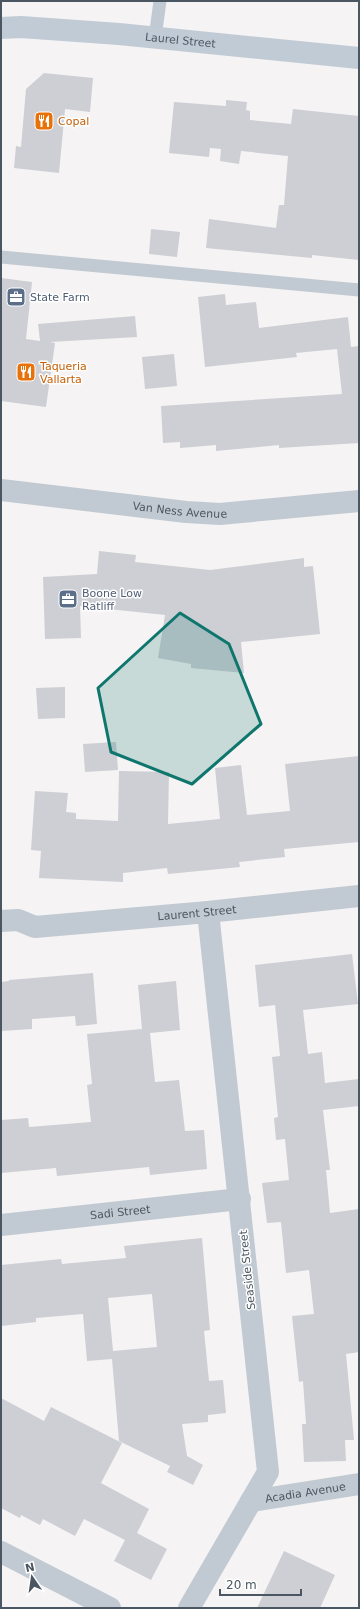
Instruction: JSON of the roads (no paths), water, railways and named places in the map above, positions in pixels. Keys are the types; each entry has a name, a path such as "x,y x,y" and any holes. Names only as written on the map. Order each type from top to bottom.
{"main road":[{"name":"Laurel Street","path":"1,28 21,27 155,38 359,58"}],"street":[{"name":"Van Ness Avenue","path":"1,490 186,512 220,514 359,501"},
{"name":"Laurent Street","path":"1,921 18,920 35,927 208,912 359,896"},
{"name":"Seaside Street","path":"189,1608 268,1472 240,1199 208,912"},
{"name":"Sadi Street","path":"1,1225 240,1199"},
{"name":"Acadia Avenue","path":"251,1501 359,1484"},
{"path":"1,1552 110,1608"}],"lane":[{"path":"155,38 160,1"},
{"path":"1,257 359,290"}],"place":[{"name":"Copal","path":"44,121"},
{"name":"State Farm","path":"16,297"},
{"name":"Taqueria Vallarta","path":"26,372"},
{"name":"Boone Low Ratliff","path":"68,599"}]}
